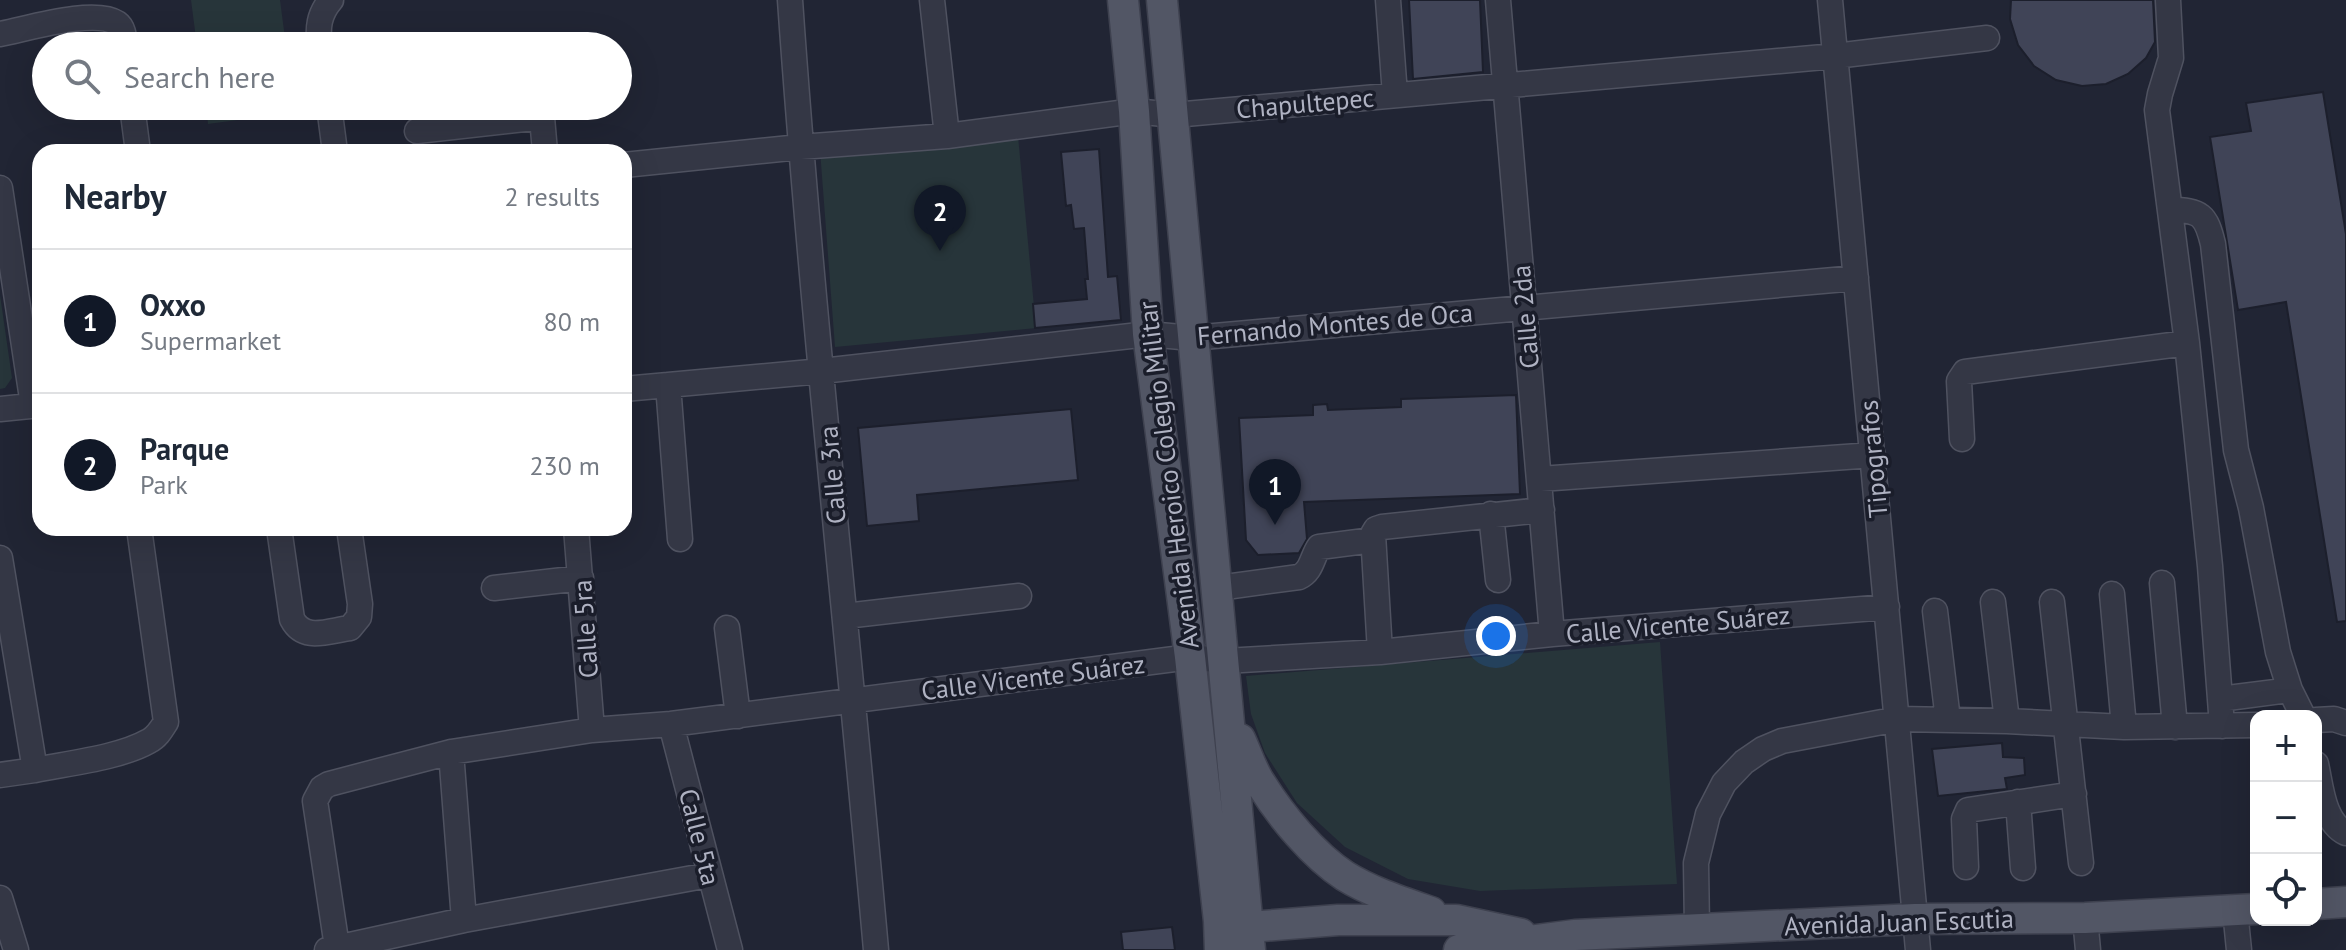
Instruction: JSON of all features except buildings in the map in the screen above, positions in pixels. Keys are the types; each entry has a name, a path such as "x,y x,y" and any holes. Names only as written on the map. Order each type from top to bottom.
{"main road":[{"name":"Avenida Heroico Colegio Militar","path":"1123,0 1134,111 1148,334 1190,657 1220,936"},
{"name":"Avenida Heroico Colegio Militar","path":"1162,0 1250,938"},
{"path":"1230,720 1259,782 1282,814 1318,854 1344,875 1371,889 1456,920"},
{"path":"2322,904 2346,902"},
{"name":"Avenida Juan Escutia","path":"1220,936 1250,938 1338,920 1456,920 1576,942 1697,929 1915,919 2085,918 2246,909"},
{"name":"Avenida Juan Escutia","path":"1459,950 1543,938"}],"street":[{"path":"318,32 321,14 331,0"},
{"name":"Calle 3ra","path":"790,0 800,147 876,950"},
{"path":"932,0 947,136"},
{"path":"1388,0 1395,95"},
{"name":"Calle 2da","path":"1498,0 1552,634"},
{"name":"Tipografos","path":"1830,0 1918,950"},
{"path":"2168,0 2171,58 2157,110 2187,343 2210,566 2222,726"},
{"path":"0,34 80,18 101,18 116,23 123,32"},
{"name":"Chapultepec","path":"632,164 947,136 1134,111 1174,115 1835,56 1987,38"},
{"path":"134,120 137,144"},
{"path":"331,120 334,144"},
{"path":"417,131 486,120"},
{"path":"543,120 544,144"},
{"path":"0,188 32,381"},
{"path":"2170,210 2192,211 2205,219 2213,244 2236,450 2251,508 2278,652 2300,710"},
{"name":"Fernando Montes de Oca","path":"632,388 822,371 1148,334 1192,338 1856,278"},
{"path":"1962,439 1959,381 1965,372 2187,343"},
{"path":"668,385 680,539"},
{"path":"0,409 32,405"},
{"path":"1540,479 1873,455"},
{"path":"1380,652 1373,540 1376,529 1542,510"},
{"path":"1491,514 1498,580"},
{"path":"0,775 126,751 157,736 166,722 140,536"},
{"path":"280,536 292,619 298,630 308,634 350,628 359,617 360,604 350,536"},
{"name":"Calle 5ra","path":"577,536 592,730"},
{"path":"1218,588 1299,577 1305,574 1319,547 1373,540"},
{"path":"0,558 35,770"},
{"path":"494,588 581,578"},
{"path":"2162,583 2175,727"},
{"path":"2112,594 2124,727"},
{"path":"845,616 1019,596"},
{"path":"1993,602 2007,721"},
{"path":"2052,602 2081,863"},
{"name":"Calle Vicente Suárez","path":"332,949 315,801 322,788 451,752 592,730 738,716 1190,657 1225,661 1380,652 1552,634 1887,607"},
{"path":"1935,611 1948,720"},
{"path":"727,628 738,716"},
{"path":"2220,699 2290,690"},
{"path":"1697,929 1696,863 1708,814 1724,783 1744,762 1782,741 1898,719 2124,727 2250,725"},
{"path":"2322,720 2345,721"},
{"name":"Calle 5ta","path":"671,724 730,950"},
{"path":"451,752 464,920"},
{"path":"2321,782 2332,820 2339,830 2346,833"},
{"path":"1966,867 1964,819 1968,810 2074,794"},
{"path":"2018,802 2023,868"},
{"path":"332,949 464,920 709,875"},
{"path":"0,898 16,950"},
{"path":"2239,950 2246,909"},
{"path":"2085,918 2088,950"}],"shaded area":[{"path":"191,0 280,0 284,32 195,32"},
{"path":"208,120 237,120 208,124"},
{"path":"1018,136 1036,328 835,347 820,150"},
{"path":"0,295 12,378 5,388 0,389"},
{"path":"1660,642 1677,884 1480,891 1408,879 1345,847 1297,803 1265,753 1251,714 1246,676"}],"place":[{"name":"Parque","path":"940,251"},
{"name":"Oxxo","path":"1275,525"}]}
